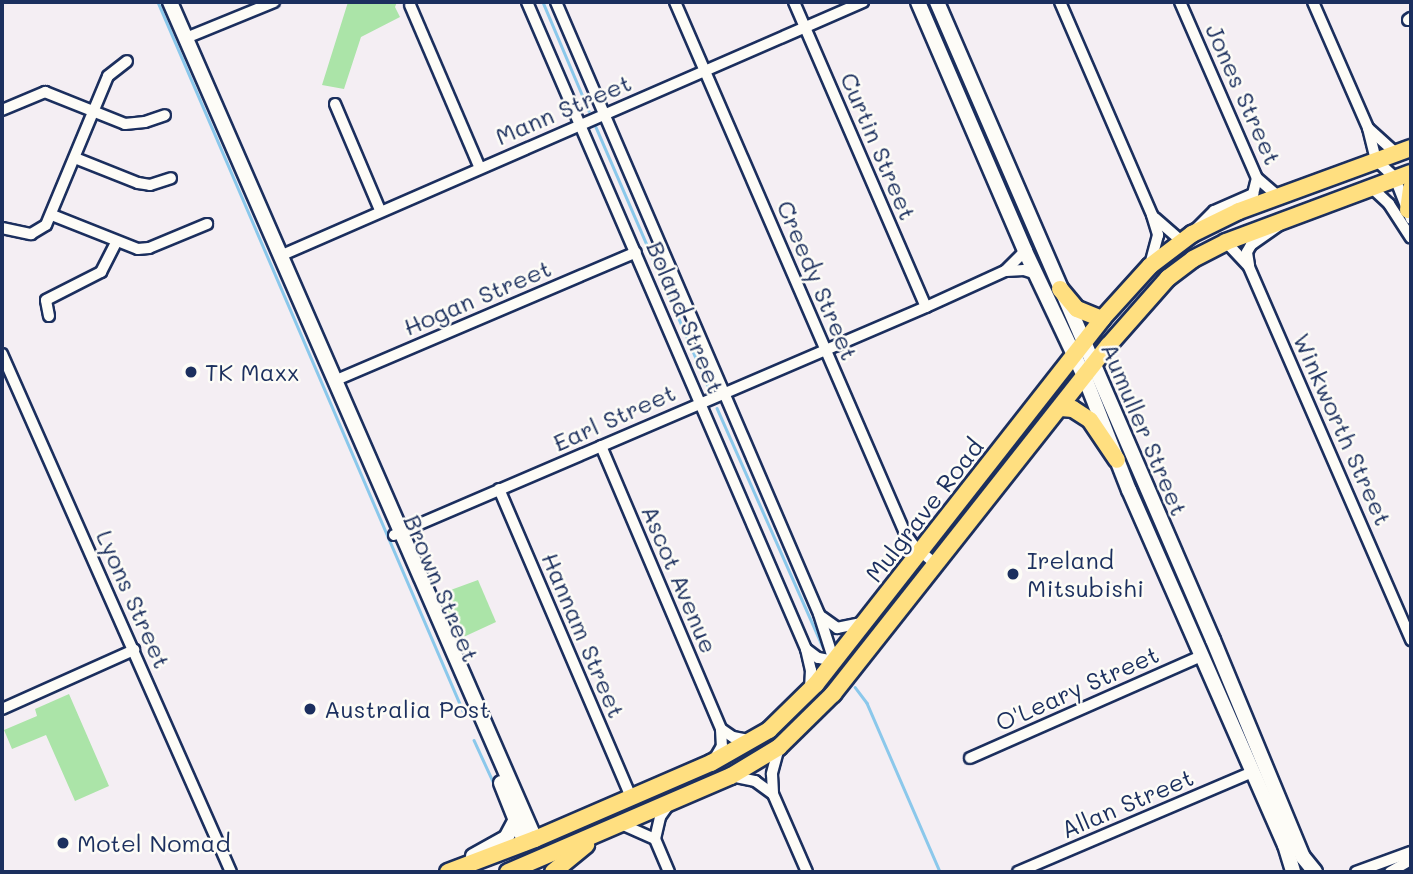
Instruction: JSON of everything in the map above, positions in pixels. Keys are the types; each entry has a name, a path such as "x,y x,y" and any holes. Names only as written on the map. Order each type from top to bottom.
{"main road":[{"name":"Brown Street","path":"170,2 346,407 515,821 530,841"},
{"name":"Aumuller Street","path":"918,2 1025,251 1079,348"},
{"name":"Aumuller Street","path":"937,2 1060,289 1079,348 1151,501 1261,752 1303,857 1315,872"},
{"path":"1001,150 1005,174 1017,202 1015,208 1008,212"},
{"name":"Mulgrave Road","path":"448,872 530,841 712,763 754,741 809,692 1102,318 1150,266 1186,238 1278,196 1404,151"},
{"name":"Mulgrave Road","path":"508,872 543,866 604,831 731,776 779,747 817,713 1089,371 1168,278 1193,259 1226,242 1403,176"},
{"path":"1410,214 1411,188"},
{"path":"1060,289 1083,312 1102,318"},
{"name":"Aumuller Street","path":"1089,371 1117,460 1285,845 1293,872"},
{"path":"1060,408 1073,408 1090,420 1117,460"},
{"path":"1151,501 1144,505 1144,510 1159,560"},
{"name":"Brown Street","path":"398,533 543,866"},
{"path":"448,872 506,838 515,821"},
{"path":"553,872 604,831"}],"street":[{"path":"186,38 274,2"},
{"name":"Boland Street","path":"527,2 806,649 811,670 809,692"},
{"name":"Boland Street","path":"556,2 820,614 834,661"},
{"name":"Creedy Street","path":"676,2 905,533 937,565"},
{"name":"Curtin Street","path":"794,2 926,306"},
{"name":"Mann Street","path":"280,256 380,210 706,72 863,2"},
{"path":"1060,2 1152,215 1158,235 1150,266"},
{"name":"Jones Street","path":"1180,2 1257,178 1278,196"},
{"path":"1313,2 1368,128 1376,160 1403,176 1410,214"},
{"path":"410,5 480,168"},
{"path":"2,228 31,234 46,225 108,76 127,61"},
{"path":"2,110 45,92 125,124 145,122 165,115"},
{"path":"335,104 380,210"},
{"path":"1368,128 1404,151"},
{"path":"75,158 138,183 150,185 171,178"},
{"path":"1152,215 1186,238 1214,211 1253,194 1257,178"},
{"path":"1371,187 1398,215 1411,238"},
{"path":"52,215 138,249 149,248 208,224"},
{"path":"1249,267 1249,248 1274,232 1287,219"},
{"path":"48,316 46,300 101,272 116,242"},
{"name":"Winkworth Street","path":"1226,242 1249,267 1411,640"},
{"name":"Earl Street","path":"1005,271 1025,251"},
{"name":"Hogan Street","path":"334,380 636,252"},
{"name":"Earl Street","path":"398,533 1005,271 1024,270 1036,274"},
{"name":"Lyons Street","path":"2,354 6,378 134,650 224,867 231,872"},
{"name":"Ascot Avenue","path":"601,446 721,729"},
{"name":"Hannam Street","path":"499,489 631,797"},
{"path":"820,614 835,628 865,622"},
{"path":"806,649 818,658 834,661"},
{"path":"2,709 134,650"},
{"name":"O'Leary Street","path":"970,758 1201,656"},
{"path":"721,729 737,739 754,741"},
{"path":"712,763 722,746 721,729"},
{"path":"779,747 772,774 773,794 807,872"},
{"name":"Allan Street","path":"1018,872 1251,772"},
{"path":"731,776 755,782 773,794"},
{"path":"669,872 655,839 660,817 670,802"},
{"path":"621,823 655,839"},
{"path":"1356,872 1411,852"},
{"path":"1390,872 1411,860"}],"green space":[{"path":"348,2 397,2 395,7 400,17 361,37 344,89 322,85"},
{"path":"478,580 496,622 457,640 437,595"},
{"path":"69,694 109,786 75,801 46,735 12,749 4,730 37,716 35,709"}],"waterway":[{"path":"158,2 463,711"},
{"path":"543,2 589,111"},
{"path":"596,127 710,391"},
{"path":"717,408 823,647"},
{"path":"855,687 867,703 940,872"},
{"path":"474,740 496,788"}],"place":[{"name":"TK Maxx","path":"191,372"},
{"name":"Ireland Mitsubishi","path":"1013,574"},
{"name":"Australia Post","path":"310,709"},
{"name":"Motel Nomad","path":"63,843"}]}
